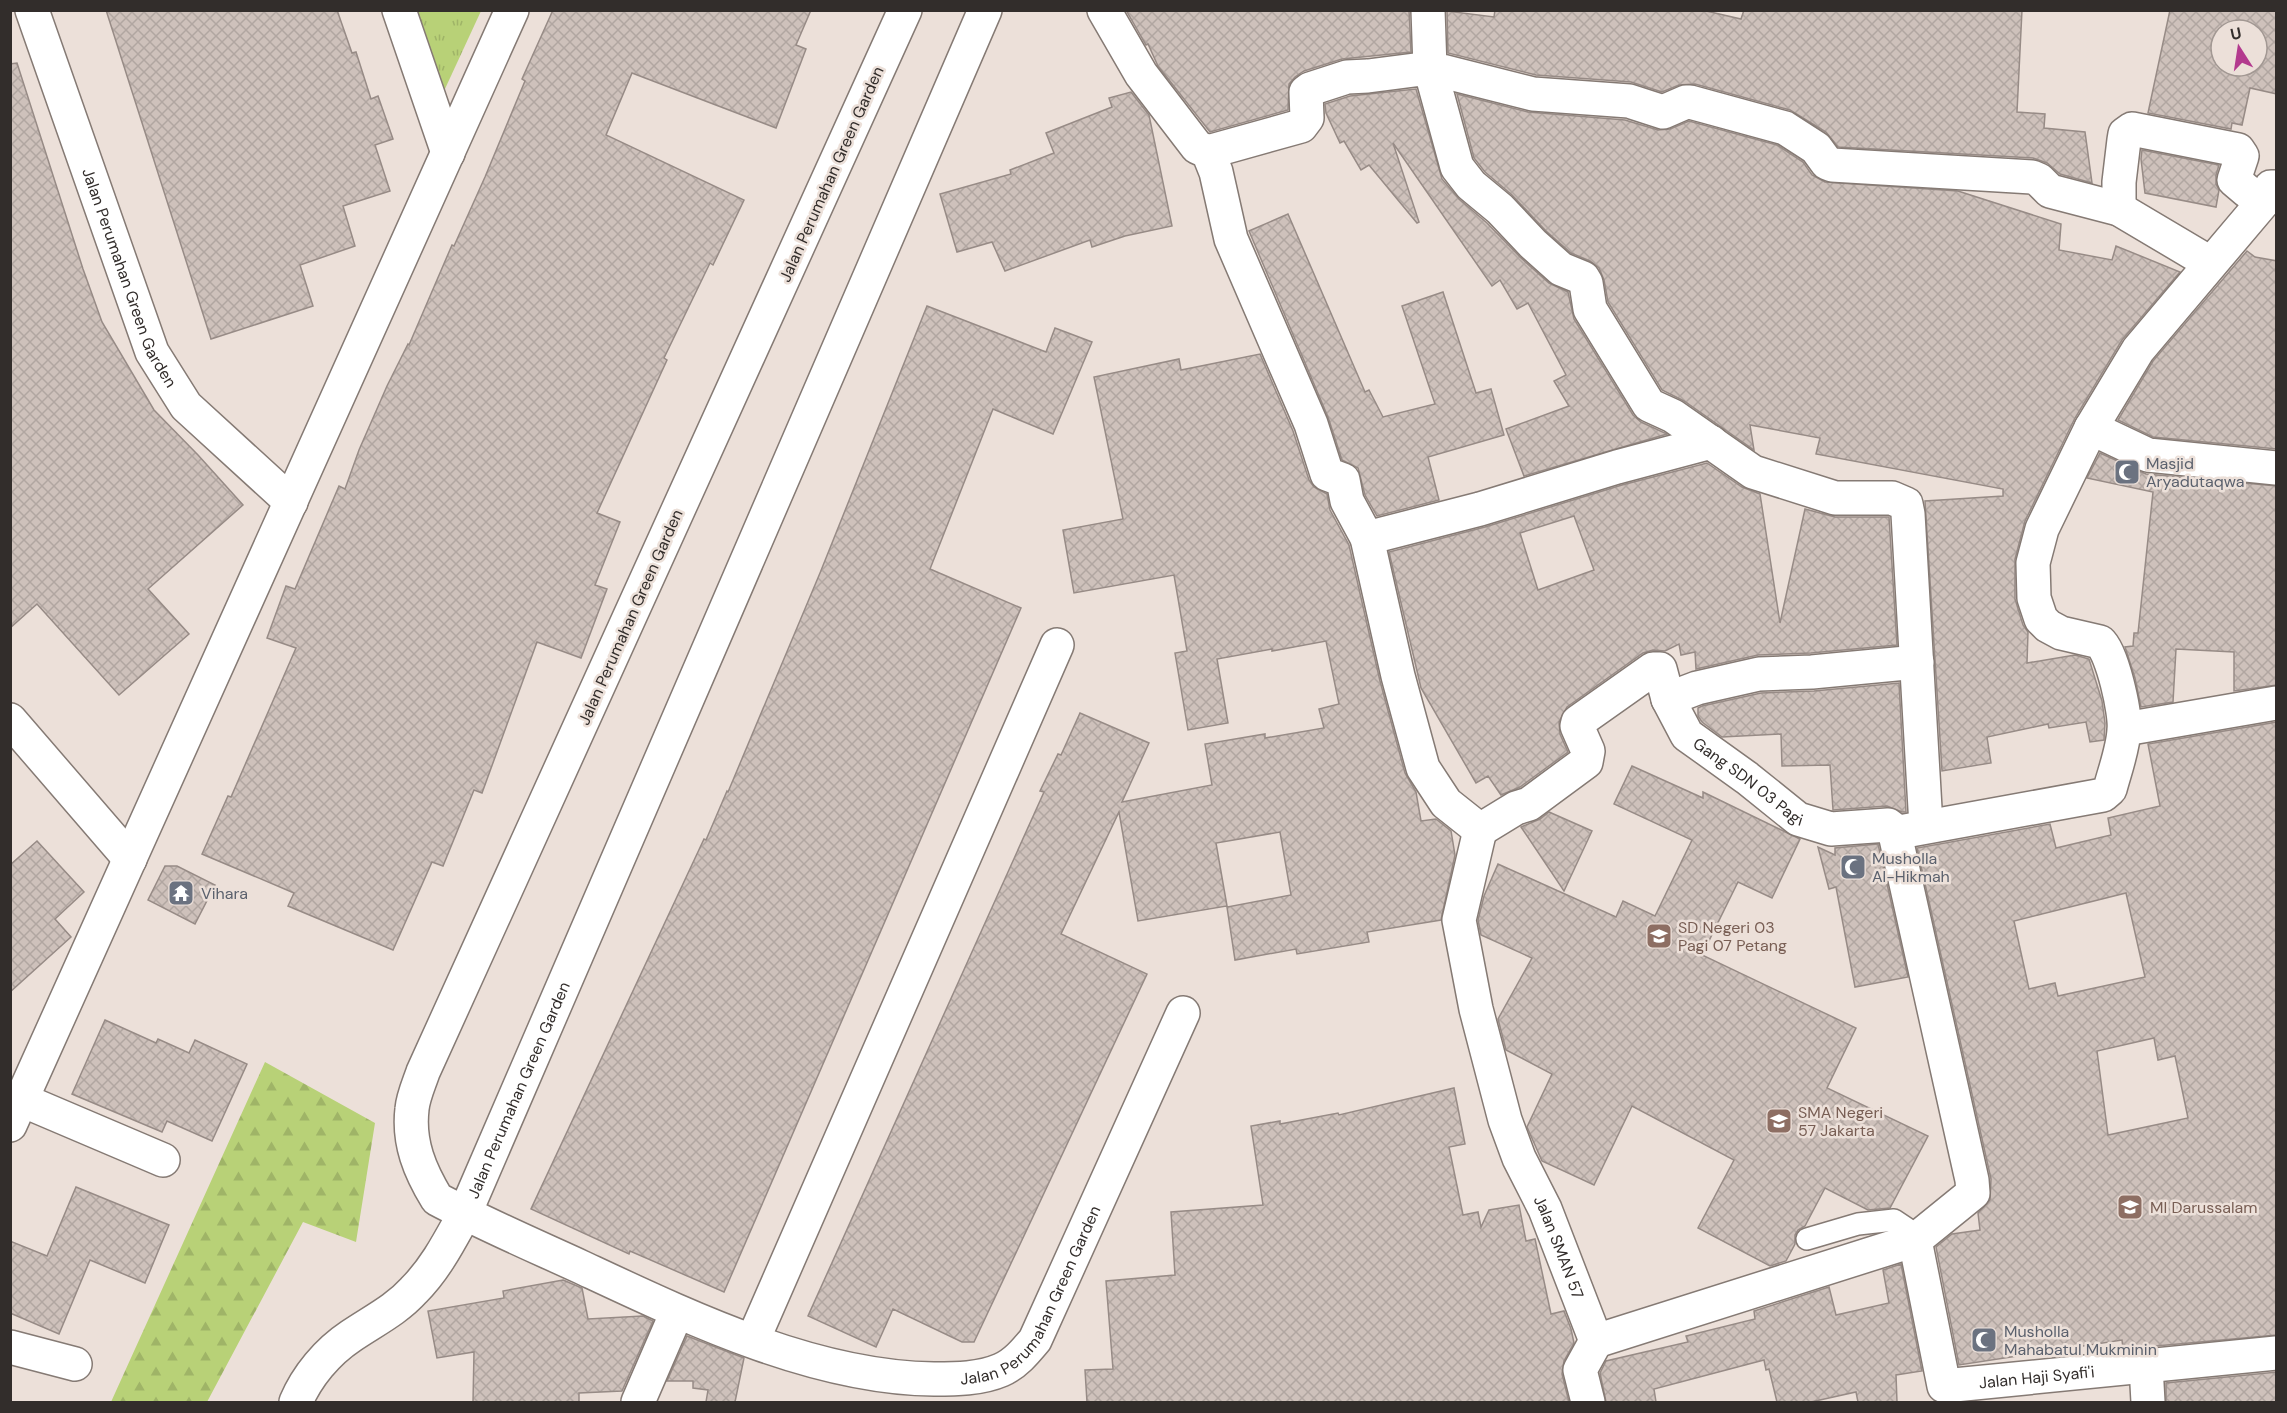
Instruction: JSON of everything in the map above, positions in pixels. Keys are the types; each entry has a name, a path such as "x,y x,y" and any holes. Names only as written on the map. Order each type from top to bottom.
{"street":[{"name":"Jalan Perumahan Green Garden","path":"32,10 152,352 186,406 291,502"},
{"path":"399,10 448,153"},
{"path":"163,1160 16,1112 512,10"},
{"name":"Jalan Perumahan Green Garden","path":"905,10 423,1072 412,1107 411,1139 421,1173 437,1199 677,1312 822,1364 868,1374 909,1379 975,1378 1002,1370 1021,1357 1035,1341 1183,1013"},
{"name":"Jalan Perumahan Green Garden","path":"296,1402 318,1365 350,1336 382,1318 414,1291 438,1261 465,1213 985,10"},
{"path":"1104,10 1141,74 1197,147 1208,152 1301,126 1307,118 1305,96 1310,89 1347,76 1368,76 1430,68 1533,94 1629,101 1663,112 1690,102 1785,128 1816,148 1827,163 1832,165 2032,177 2039,180 2050,191 2119,209 2210,263"},
{"path":"1428,10 1430,68 1457,167 1471,185 1500,209 1533,244 1561,269 1583,278 1586,283 1590,309 1649,405 1673,416 1753,472 1835,498 1892,498 1906,504 1926,826"},
{"path":"1588,1402 1580,1370 1596,1341 1915,1240 1973,1193 1895,834 1926,826 2103,795 2110,789 2125,729 2119,689 2105,647 2100,642 2061,633 2041,619 2034,598 2033,563 2042,529 2091,428 2138,350 2210,263 2262,195 2234,180 2242,156 2238,150 2132,129 2125,134 2124,140 2119,182 2119,209"},
{"path":"1208,152 1216,172 1231,239 1311,424 1327,474 1343,480 1347,501 1367,538 1398,676 1424,768 1446,803 1480,830"},
{"path":"2091,428 2148,455 2277,468"},
{"path":"1367,538 1480,510 1617,467 1711,442"},
{"path":"753,1340 1057,645"},
{"path":"1668,699 1697,688 1760,674 1812,672 1917,662"},
{"name":"Gang SDN 03 Pagi","path":"1480,830 1516,808 1528,804 1586,762 1588,751 1577,726 1581,718 1653,669 1660,669 1668,699 1687,735 1747,778 1798,819 1831,829 1888,825 1895,834"},
{"path":"2125,729 2277,703"},
{"path":"10,720 130,859"},
{"name":"Jalan SMAN 57","path":"1480,830 1460,920 1476,1009 1519,1158 1545,1209 1596,1341"},
{"name":"Jalan Haji Syafi'i","path":"1915,1240 1943,1394 2146,1366 2277,1353"},
{"path":"638,1402 677,1312"},
{"path":"10,1347 75,1364"},
{"path":"2146,1366 2148,1402"}],"lane":[{"path":"1807,1239 1858,1224 1894,1220 1915,1240"}],"green space":[{"path":"407,11 481,11 438,104"},
{"path":"265,1062 375,1123 356,1242 303,1222 207,1402 111,1402"}],"building":[{"path":"106,10 337,10 352,53 356,52 371,99 378,96 393,139 375,145 390,191 343,206 355,246 300,265 313,306 211,339"},
{"path":"553,10 811,10 796,45 806,49 776,128 632,73 606,135 744,200 713,265 710,263 664,358 667,360 597,513 620,522 595,585 607,589 581,658 537,642 482,793 474,790 443,866 432,862 393,950 288,906 294,893 202,854 228,796 231,797 296,648 267,638 286,586 295,589 339,486 345,489 387,386 409,345 452,245 454,246 485,177 525,81 522,79"},
{"path":"1126,10 1409,10 1411,52 1342,59 1304,71 1289,84 1288,110 1210,132 1158,66 1148,44 1146,45"},
{"path":"1495,10 1702,10 1741,19 1744,10 2022,10 2017,112 2045,114 2044,128 2085,132 2092,183 2060,174 2047,163 2033,158 1838,147 1826,132 1790,110 1695,84 1679,85 1662,92 1631,82 1536,75 1448,53 1447,11 1494,17"},
{"path":"2170,10 2277,10 2277,94 2250,88 2242,125 2232,123 2231,129 2148,113"},
{"path":"17,63 102,322 154,410 243,505 148,589 189,634 119,695 37,604 10,628 10,64"},
{"path":"1416,89 1442,179 1459,199 1487,223 1521,258 1549,283 1568,292 1574,319 1633,415 1641,422 1667,434 1524,476 1506,429 1569,406 1554,381 1566,375 1528,303 1517,309 1500,280 1492,286 1393,143 1419,222 1417,223 1369,165 1361,170 1344,141 1340,143 1326,113 1325,104 1350,96"},
{"path":"1131,92 1149,115 1172,226 1125,236 1092,247 1090,240 1005,271 992,242 957,252 940,194 1011,174 1010,170 1054,153 1046,133 1112,107 1109,98"},
{"path":"1457,94 1528,112 1625,120 1658,130 1670,129 1689,121 1777,145 1803,162 1812,175 1825,182 1958,191 2061,224 2059,250 2112,260 2116,246 2180,272 2122,340 2075,418 2025,521 2015,559 2015,599 2023,625 2028,632 2027,663 2075,655 2089,659 2102,701 2105,723 2104,740 2090,742 2086,722 2049,728 2048,724 1987,737 1991,763 1942,771 1925,501 2003,496 2003,489 1816,454 1820,438 1750,425 1754,450 1684,401 1662,390 1608,302 1599,268 1590,261 1571,253 1546,231 1512,195 1485,172 1474,158"},
{"path":"2142,150 2219,165 2216,175 2219,190 2216,207 2145,193"},
{"path":"1288,214 1365,392 1369,390 1383,417 1435,404 1402,306 1443,292 1476,393 1491,389 1504,435 1428,457 1439,500 1377,516 1365,495 1358,468 1342,460 1328,417 1249,231"},
{"path":"2247,251 2255,257 2277,261 2277,449 2153,437 2118,420 2153,361"},
{"path":"927,306 1046,352 1055,328 1092,342 1053,434 993,409 930,569 1021,608 724,1292 630,1251 629,1254 531,1209 728,792 820,573"},
{"path":"1260,354 1293,431 1309,480 1314,487 1327,494 1330,510 1349,545 1380,681 1405,773 1416,792 1421,821 1436,819 1451,831 1455,855 1441,920 1367,932 1369,942 1297,954 1296,949 1235,960 1227,907 1291,895 1280,832 1216,843 1227,906 1138,921 1119,812 1061,934 1147,974 974,1342 962,1342 893,1309 876,1347 808,1316 1044,792 1040,791 1058,754 1061,755 1080,713 1149,743 1122,802 1212,785 1205,744 1265,734 1265,738 1324,728 1319,709 1339,704 1326,641 1272,651 1272,649 1217,659 1228,723 1188,730 1175,653 1187,651 1174,575 1074,593 1063,530 1123,519 1094,377 1179,359 1181,370"},
{"path":"2100,453 2146,474 2277,486 2277,685 2234,691 2234,652 2176,649 2173,702 2141,707 2125,647 2133,646 2134,633 2138,633 2153,492 2087,478"},
{"path":"1707,463 1742,487 1760,494 1780,623 1805,509 1835,517 1889,517 1897,645 1811,653 1758,655 1696,669 1695,652 1681,655 1679,644 1665,651 1653,650 1643,653 1567,707 1559,722 1560,734 1568,752 1520,787 1501,795 1488,776 1476,783 1421,688 1389,552 1485,527 1622,485","holes":["1574,516 1594,570 1538,590 1520,533"]},
{"path":"1899,683 1906,812 1887,806 1833,810 1830,765 1782,766 1781,734 1722,737 1702,722 1698,716 1698,708 1702,706 1761,693 1814,691"},
{"path":"2277,722 2277,1335 2123,1349 2122,1340 1959,1365 1936,1247 1952,1234 1980,1230 1978,1213 1990,1200 1991,1179 1917,848 2050,824 2056,848 2111,835 2108,818 2160,806 2148,744","holes":["2126,893 2145,977 2058,996 2055,983 2029,989 2014,921","2154,1038 2158,1060 2175,1056 2188,1118 2108,1135 2097,1051"]},
{"path":"1632,766 1703,798 1703,792 1800,839 1772,898 1738,882 1702,955 1856,1028 1827,1088 1928,1136 1890,1208 1868,1210 1825,1188 1805,1226 1795,1235 1795,1244 1786,1261 1770,1266 1698,1228 1734,1160 1632,1106 1594,1185 1542,1161 1527,1127 1552,1074 1506,1050 1498,1019 1532,958 1481,935 1478,920 1484,896 1498,864 1616,917 1623,901 1655,916 1692,840 1614,804"},
{"path":"1549,812 1592,831 1564,891 1521,827 1540,819"},
{"path":"37,841 84,892 55,919 71,937 10,992 10,865"},
{"path":"1878,844 1908,977 1855,987 1836,887 1829,889 1818,847 1835,855 1835,848"},
{"name":"Vihara","path":"165,866 177,866 215,885 195,924 148,900"},
{"path":"105,1020 156,1043 158,1039 189,1053 195,1040 247,1064 212,1141 167,1121 162,1132 72,1094"},
{"path":"1454,1088 1465,1144 1449,1147 1463,1215 1478,1212 1481,1227 1489,1210 1519,1205 1526,1241 1535,1239 1551,1314 1564,1311 1571,1329 1574,1343 1564,1361 1562,1374 1569,1402 1087,1402 1085,1370 1113,1369 1106,1281 1175,1275 1171,1212 1263,1205 1251,1126 1280,1121 1280,1124 1338,1113 1339,1115"},
{"path":"76,1187 169,1225 145,1283 90,1260 59,1334 10,1313 10,1241 47,1256"},
{"path":"1901,1264 1922,1371 1896,1375 1897,1402 1858,1402 1856,1392 1811,1402 1777,1402 1769,1369 1766,1370 1764,1360 1654,1389 1656,1402 1606,1402 1600,1373 1606,1361 1688,1342 1686,1336 1755,1319 1754,1311 1829,1287 1836,1315 1889,1303 1883,1270"},
{"path":"563,1280 582,1288 588,1319 643,1316 653,1321 622,1391 579,1393 579,1402 473,1402 474,1352 437,1358 428,1311 504,1298 503,1291"},
{"path":"687,1336 744,1358 735,1402 706,1402 708,1390 693,1388 693,1381 667,1381"},
{"path":"2277,1372 2277,1402 2166,1402 2166,1383"}],"place":[{"name":"Masjid Aryadutaqwa","path":"2127,472"},
{"name":"Musholla Al-Hikmah","path":"1853,867"},
{"name":"Vihara","path":"181,893"},
{"name":"SD Negeri 03 Pagi 07 Petang","path":"1659,936"},
{"name":"SMA Negeri 57 Jakarta","path":"1779,1121"},
{"name":"MI Darussalam","path":"2130,1207"},
{"name":"Musholla Mahabatul Mukminin","path":"1984,1340"}]}
